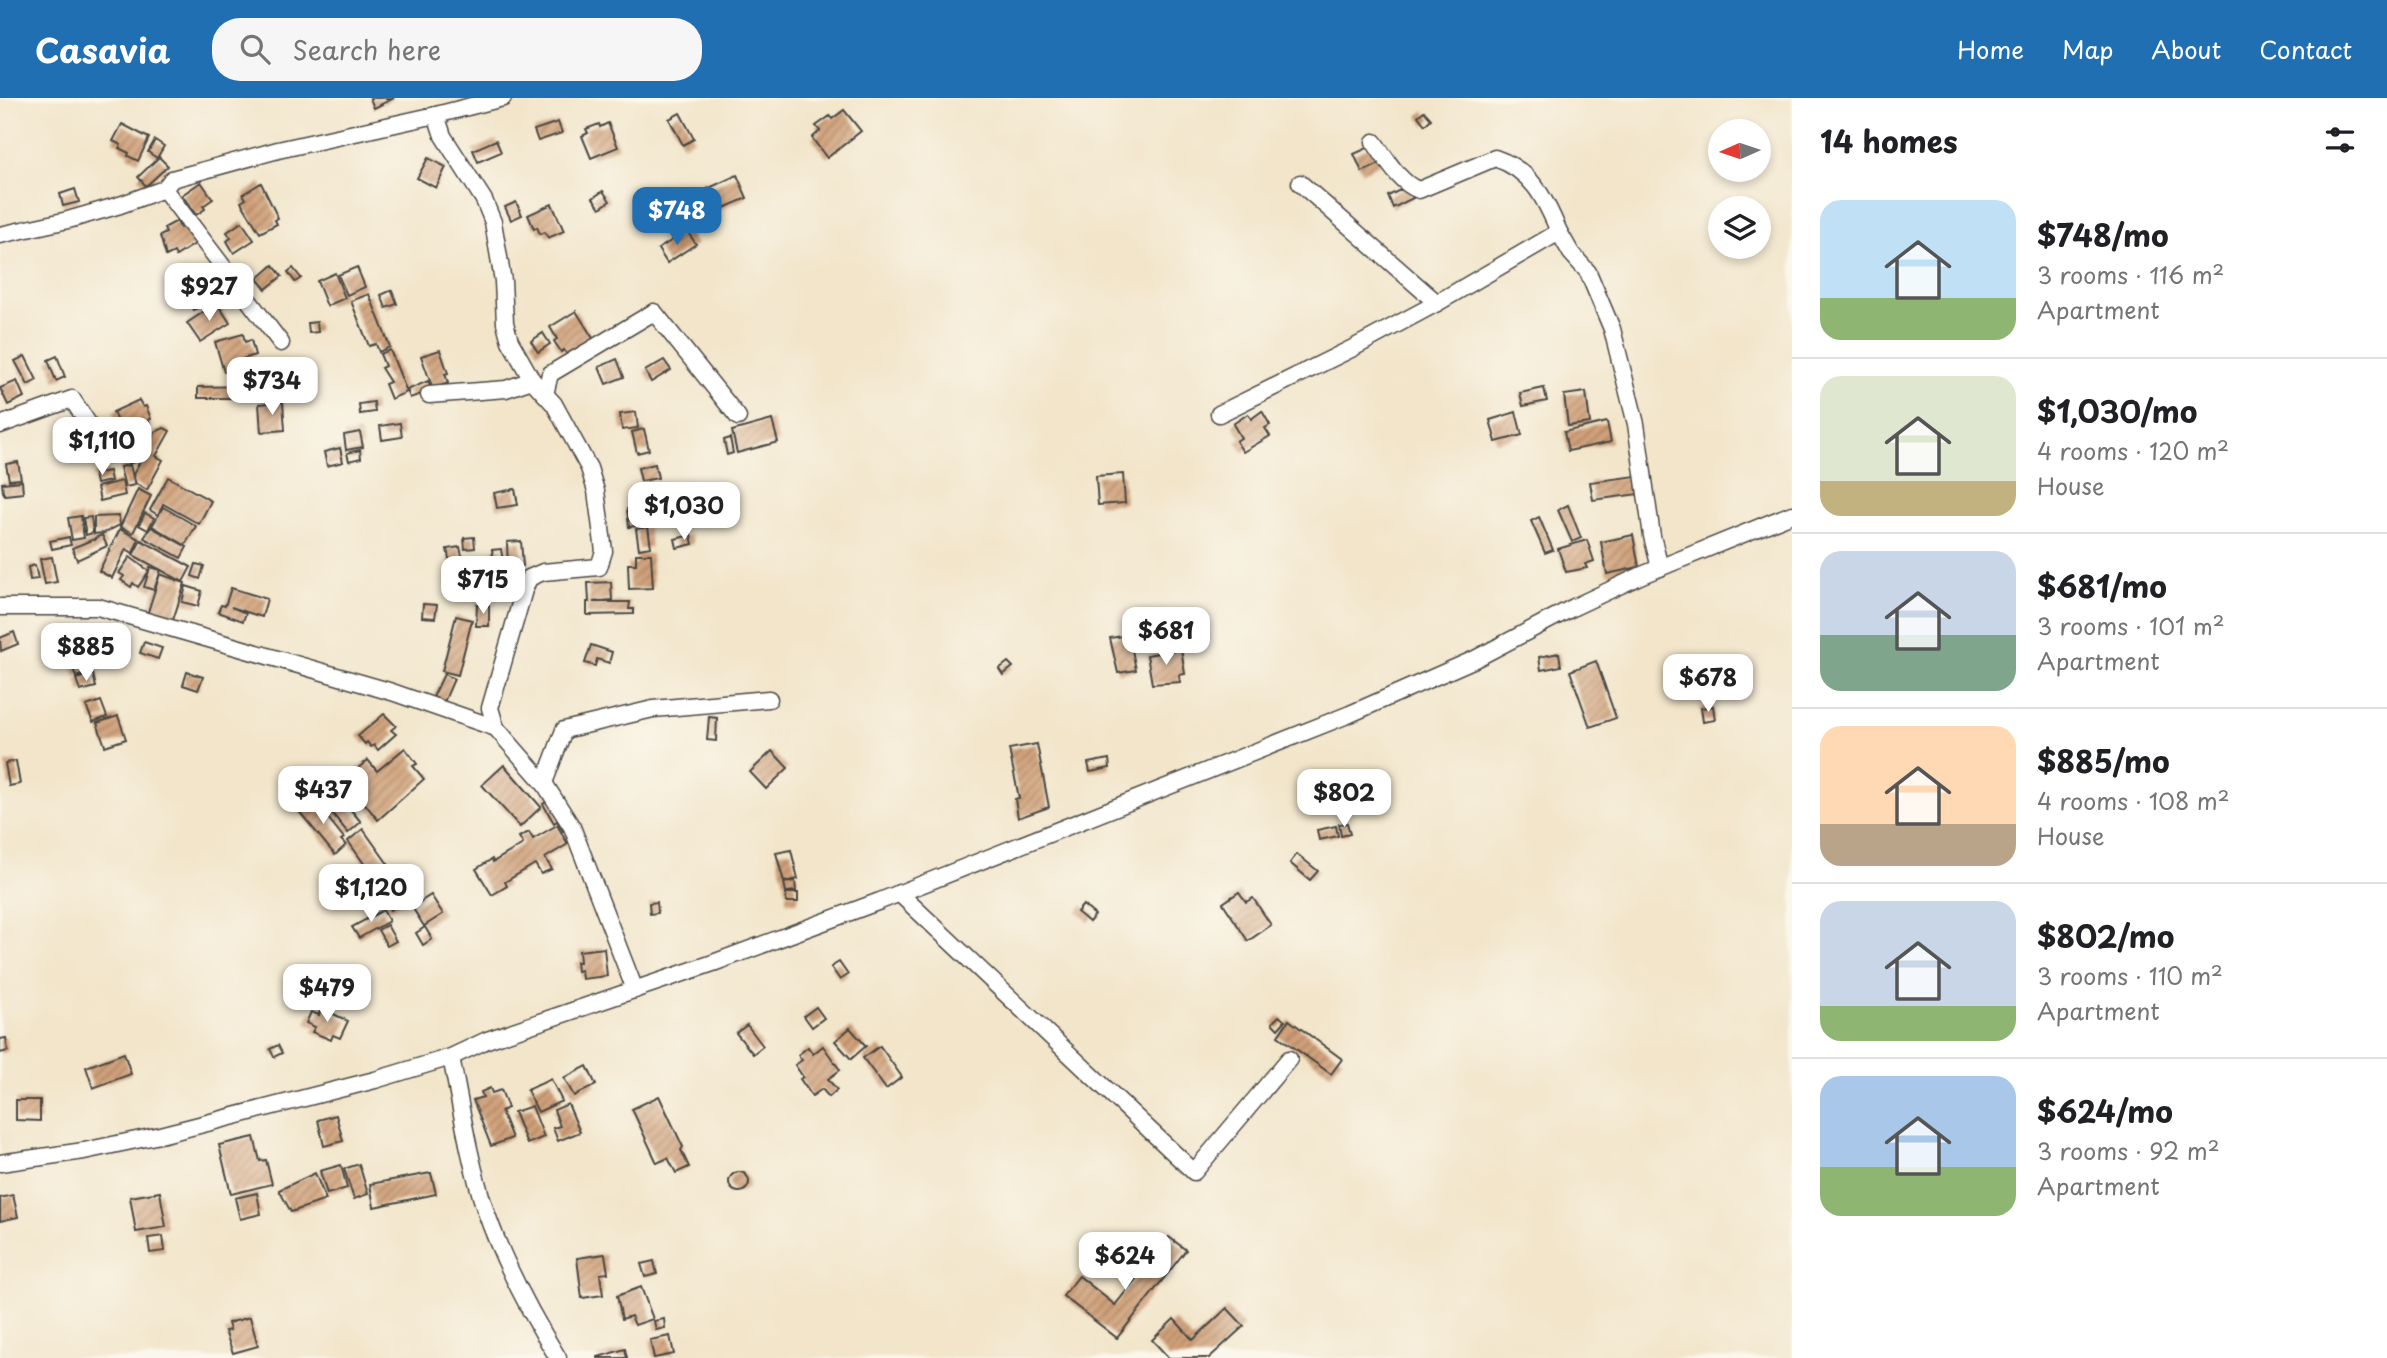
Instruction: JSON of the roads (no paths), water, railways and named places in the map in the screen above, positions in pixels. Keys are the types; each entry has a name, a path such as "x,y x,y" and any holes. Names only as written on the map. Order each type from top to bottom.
{"street":[{"path":"0,234 68,220 164,189 172,179 278,150 503,98"},
{"path":"436,115 443,136 484,200 493,222 503,281 505,323 510,341 532,380 554,404 589,468 596,491 604,551 599,567 543,572 529,578 490,708 496,728 544,783 572,827 635,990"},
{"path":"1374,142 1412,188 1419,190 1495,158 1512,164 1526,175 1546,200 1571,253 1588,272 1612,329 1636,424 1652,536 1660,568"},
{"path":"1300,183 1437,303"},
{"path":"164,189 281,343"},
{"path":"1219,414 1353,348 1559,232"},
{"path":"545,394 550,374 654,312 738,417"},
{"path":"429,395 506,389 532,380"},
{"path":"0,425 72,399 109,455"},
{"path":"0,1163 84,1151 160,1135 375,1080 451,1057 487,1040 635,990 899,893 1350,714 1475,659 1574,607 1660,568 1792,514"},
{"path":"0,607 98,607 392,692 496,728"},
{"path":"544,783 565,730 653,709 769,699"},
{"path":"899,893 1194,1172 1289,1059"},
{"path":"451,1057 485,1209 534,1320 558,1358"}]}
